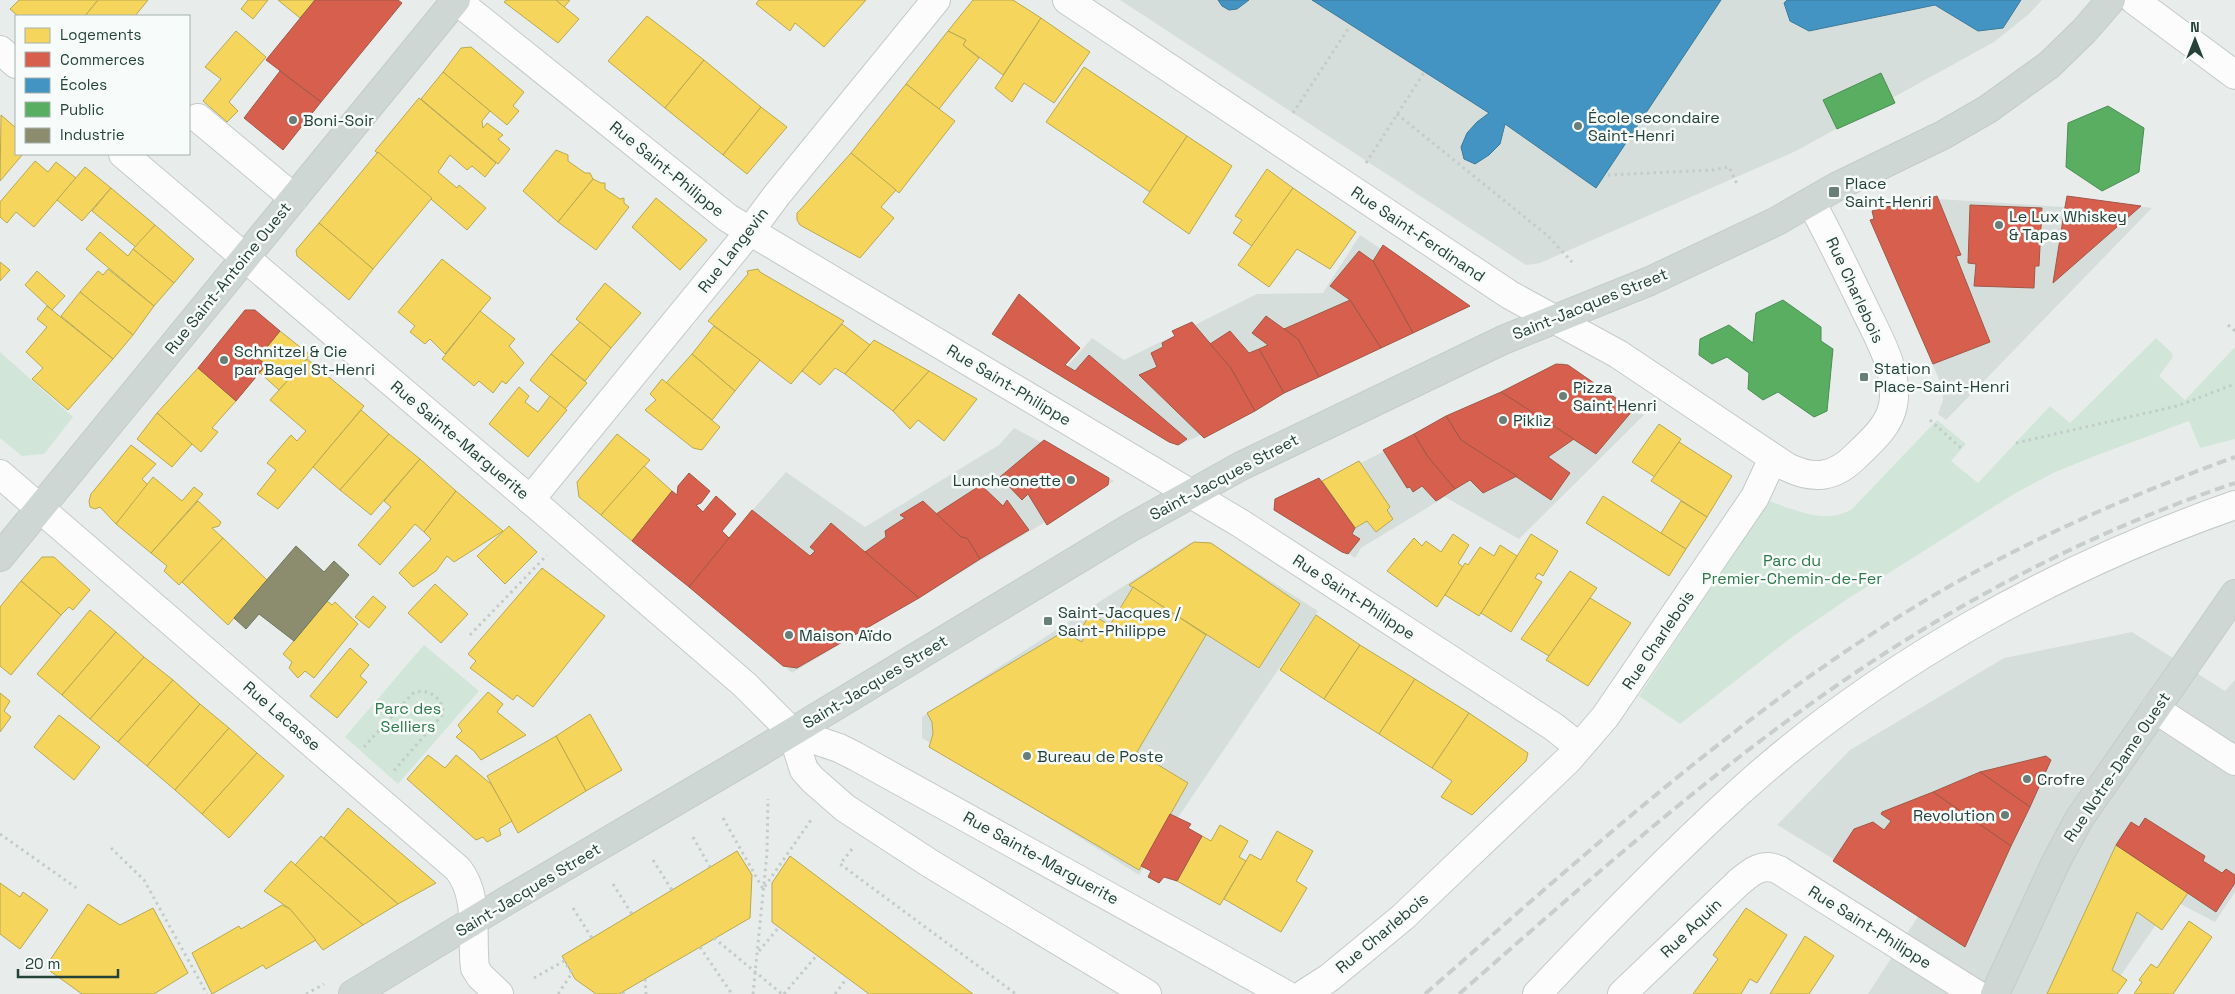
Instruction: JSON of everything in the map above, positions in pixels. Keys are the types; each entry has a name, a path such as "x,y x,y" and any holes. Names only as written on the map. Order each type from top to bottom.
{"main road":[{"name":"Rue Saint-Antoine Ouest","path":"0,557 456,0"},
{"name":"Saint-Jacques Street","path":"353,994 1190,494 1272,450 1503,340 1650,281 1787,216 1836,187 1942,135 2001,100 2049,65 2111,0"},
{"name":"Rue Notre-Dame Ouest","path":"2211,627 2235,574"},
{"name":"Rue Notre-Dame Ouest","path":"1995,994 2066,842 2095,795 2235,594"}],"street":[{"name":"Rue Saint-Philippe","path":"456,0 719,212 1190,494 1336,584 1554,727 1579,747"},
{"name":"Rue Langevin","path":"530,500 936,0"},
{"name":"Rue Saint-Ferdinand","path":"1067,0 1510,295 1618,354 1773,458"},
{"path":"2134,0 2235,75"},
{"path":"0,50 15,63"},
{"path":"198,118 294,198"},
{"name":"Rue Sainte-Marguerite","path":"124,155 246,257 745,685 792,732 839,748 855,756 1285,994"},
{"name":"Rue Charlebois","path":"1304,994 1329,978 1403,917 1476,850 1568,760 1605,717 1755,497 1773,458 1797,472 1816,476 1835,472 1852,460 1880,432 1889,419 1893,406 1893,380 1886,355 1830,235 1811,202"},
{"name":"Rue Lacasse","path":"0,474 458,869 467,880 471,894 475,968 480,976 499,994"},
{"path":"1537,994 1631,897 1737,794 1839,712 1906,665 1976,624 2067,575 2147,538 2230,507"},
{"path":"2155,709 2235,762"},
{"name":"Rue Sainte-Marguerite","path":"792,732 804,770 845,808 931,864 1147,994"},
{"name":"Rue Saint-Philippe","path":"1763,867 1771,866 1778,870 1976,994"},
{"name":"Rue Aquin","path":"1622,994 1738,883 1750,873 1763,867"}],"path":[{"path":"1290,118 1350,26"},
{"path":"1364,166 1425,71"},
{"path":"1397,114 1548,236 1572,262"},
{"path":"1608,175 1713,170 1729,167 1737,184"},
{"path":"2228,325 2235,331"},
{"path":"2016,443 2177,406 2235,384"},
{"path":"1930,420 1962,449"},
{"path":"470,635 551,551"},
{"path":"360,750 412,694 418,690 424,690 439,700 444,709 439,721 390,776"},
{"path":"753,994 764,889 768,799"},
{"path":"723,818 764,889"},
{"path":"764,889 812,819"},
{"path":"0,834 78,889"},
{"path":"693,837 710,867"},
{"path":"854,846 840,864 1016,994"},
{"path":"111,848 144,880 207,994"},
{"path":"653,860 672,890"},
{"path":"613,884 632,914"},
{"path":"574,908 592,938"},
{"path":"758,952 779,927"},
{"path":"714,938 783,994 816,955"},
{"path":"700,947 732,994"},
{"path":"534,978 564,961 572,973 558,994"},
{"path":"835,994 847,978"},
{"path":"645,979 646,994"}],"shaded area":[{"name":"École secondaire Saint-Henri","path":"1120,0 2042,0 2029,14 1994,42 1796,151 1540,263 1526,265"},
{"path":"1937,196 1939,199 2065,207 2067,196 2152,208 1946,420 1938,414 1943,400 1942,386 1870,220 1874,219 1872,211 1923,197 1925,200"},
{"path":"1360,235 1466,305 1180,445 1061,373 1092,338 1124,360 1257,294 1323,293"},
{"path":"1562,362 1644,415 1519,539 1445,497 1361,548 1355,558 1277,505"},
{"path":"1014,428 1114,481 792,673 691,580 786,472 865,527 999,445"},
{"path":"1209,542 1318,611 1139,875 922,738 922,717 1190,543"},
{"path":"2132,632 2225,691 2235,680 2235,892 2215,922 2173,900 2108,994 1868,994 1921,912 1777,825 1850,750 2004,658"}],"green space":[{"name":"Parc du Premier-Chemin-de-Fer","path":"2156,338 2171,352 2173,357 2159,376 2185,400 2235,347 2235,439 2200,448 2189,421 2053,473 2014,494 1846,600 1792,637 1680,724 1639,696 1769,501 1800,512 1821,516 1842,514 1852,509 1937,420 1966,444 1951,461 1978,483 2050,406 2070,423"},
{"path":"0,352 73,417 44,454 22,456 0,438"},
{"name":"Parc des Selliers","path":"424,645 479,691 398,784 345,737"}],"building: Logements":[{"path":"19,0 98,0 86,15 17,15 10,9"},
{"path":"98,0 148,0 136,15 86,15"},
{"path":"248,0 268,0 253,19 241,9"},
{"path":"278,0 315,0 300,18"},
{"path":"506,0 556,0 579,19 558,43 504,2"},
{"path":"556,0 570,0 564,7"},
{"path":"759,0 866,0 824,47 795,23 790,31 756,4"},
{"path":"973,0 1013,0 1041,18 1003,75 963,45 966,40 948,31"},
{"path":"647,16 704,60 665,108 608,61"},
{"path":"1041,18 1090,52 1054,103 1024,83 1012,102 995,88"},
{"path":"236,31 266,57 229,102 238,111 227,122 203,101 221,79 205,67"},
{"path":"948,31 966,40 963,45 979,58 939,109 906,84"},
{"path":"471,47 524,92 513,106 519,111 507,125 443,72 461,48"},
{"path":"704,60 761,107 723,155 665,108"},
{"path":"1084,67 1187,136 1150,192 1046,122"},
{"path":"443,72 490,111 482,121 483,128 487,123 503,135 498,139 510,149 498,164 421,99"},
{"path":"906,84 955,121 899,193 851,153"},
{"path":"419,98 496,163 485,177 472,166 467,170 450,155 438,172 457,188 459,185 486,208 467,230 375,151"},
{"path":"761,107 787,127 747,174 723,155"},
{"path":"1,115 15,127 15,155 22,155 0,181"},
{"path":"1187,136 1232,166 1189,234 1143,202"},
{"path":"556,150 568,155 568,161 585,173 590,173 593,179 558,222 523,191"},
{"path":"378,152 432,198 373,269 319,223"},
{"path":"851,153 896,190 881,207 894,218 860,258 800,225 797,220 797,213"},
{"path":"35,161 48,172 56,162 76,178 34,227 16,212 7,223 0,217 0,202"},
{"path":"85,167 111,188 82,221 57,200"},
{"path":"1267,169 1293,188 1252,246 1233,233 1242,220 1235,216"},
{"path":"593,179 605,183 605,189 620,199 624,198 624,203 629,207 596,250 558,222"},
{"path":"111,188 155,225 137,248 92,211"},
{"path":"1293,188 1356,232 1330,269 1297,249 1269,287 1238,265"},
{"path":"656,198 707,240 680,270 632,227"},
{"path":"319,223 373,269 349,300 297,256 296,250"},
{"path":"155,225 194,259 174,283 133,249"},
{"path":"100,232 128,256 133,249 174,283 154,306 86,249"},
{"path":"442,259 491,298 445,354 430,339 425,344 410,332 415,326 398,312"},
{"path":"0,262 10,270 0,281"},
{"path":"108,269 154,306 133,335 80,292 98,271 103,275"},
{"path":"758,269 760,272 844,321 791,384 708,321 748,274 747,271"},
{"path":"37,271 65,296 52,310 25,285"},
{"path":"605,283 641,313 611,348 576,319"},
{"path":"80,292 133,335 113,359 61,316"},
{"path":"47,306 113,359 68,410 32,379 43,368 26,352 47,327 37,319"},
{"path":"480,311 515,339 509,346 524,363 506,384 502,381 493,393 479,381 474,386 442,359"},
{"path":"580,322 611,348 585,381 551,354"},
{"path":"842,324 870,345 845,374 835,368 820,385 802,371"},
{"path":"714,326 760,360 735,391 692,354"},
{"path":"280,331 310,355 279,390 259,372 266,365 258,358"},
{"path":"874,340 929,371 893,411 845,374"},
{"path":"551,354 587,383 565,409 530,380"},
{"path":"692,354 735,391 712,420 666,383"},
{"path":"307,359 364,406 278,509 257,494 276,470 267,463 291,435 297,441 306,431 270,400"},
{"path":"198,368 236,401 212,428 218,432 201,452 157,413"},
{"path":"929,371 977,399 944,441 918,420 910,429 893,411"},
{"path":"662,379 720,427 702,450 693,448 645,410 656,400 650,394"},
{"path":"519,387 529,396 525,402 538,412 550,396 567,410 528,457 489,424"},
{"path":"361,410 389,434 340,490 313,467"},
{"path":"157,413 192,444 172,467 137,439"},
{"path":"1659,424 1681,439 1655,477 1632,462"},
{"path":"389,434 420,459 371,515 340,490"},
{"path":"617,434 650,460 601,515 579,497 577,482"},
{"path":"1679,442 1732,476 1707,517 1651,481"},
{"path":"131,445 156,464 142,479 148,485 116,524 100,507 95,509 90,507 89,501 91,494"},
{"path":"420,459 456,491 424,532 415,524 380,565 358,545 391,507 384,501"},
{"path":"1359,461 1390,507 1387,510 1393,519 1376,532 1367,521 1355,528 1322,481"},
{"path":"644,466 672,491 632,541 601,515"},
{"path":"153,477 182,501 194,487 203,494 151,553 116,524"},
{"path":"456,491 503,531 454,562 447,556 436,571 413,587 399,573 431,539 424,532"},
{"path":"1603,496 1686,549 1669,576 1586,523"},
{"path":"198,501 221,522 219,526 212,528 223,538 179,585 164,571 167,566 151,553"},
{"path":"1681,501 1707,517 1686,549 1661,533"},
{"path":"509,526 537,552 505,584 477,556"},
{"path":"1453,534 1469,545 1458,563 1463,567 1437,607 1387,571 1414,538 1422,546 1426,541 1441,552"},
{"path":"1531,534 1558,551 1543,576 1538,573 1535,578 1542,582 1511,632 1481,613"},
{"path":"223,538 267,580 228,625 182,582"},
{"path":"1194,542 1211,543 1300,604 1259,668 1129,585"},
{"path":"1500,545 1517,556 1479,616 1445,595 1465,563 1468,565 1480,547 1494,556"},
{"path":"42,557 54,557 90,590 73,610 69,607 61,615 21,581"},
{"path":"542,568 605,616 533,707 517,695 513,700 470,668 476,661 468,654"},
{"path":"1570,571 1597,588 1549,656 1521,639"},
{"path":"21,581 61,615 11,675 0,666 0,607"},
{"path":"435,584 468,614 441,643 408,613"},
{"path":"1133,587 1206,635 1137,752 1188,783 1139,870 929,747 933,734 932,722 927,713 1063,632 1082,642 1086,634 1079,633 1090,614 1110,625"},
{"path":"373,596 386,607 369,628 355,617"},
{"path":"1590,598 1631,623 1588,686 1546,660"},
{"path":"327,601 332,605 335,602 358,624 314,678 305,671 298,678 289,668 292,662 283,654"},
{"path":"90,610 116,632 62,695 37,674"},
{"path":"1316,615 1360,645 1324,699 1280,670"},
{"path":"116,632 144,657 90,719 62,695"},
{"path":"1360,645 1415,679 1379,734 1324,699"},
{"path":"350,648 369,665 360,676 367,682 337,718 310,696"},
{"path":"144,657 173,680 118,742 90,719"},
{"path":"1415,679 1469,713 1432,768 1379,734"},
{"path":"173,680 200,704 147,766 118,742"},
{"path":"488,692 503,704 497,712 526,735 481,760 474,751 456,737 462,731 458,725"},
{"path":"0,693 10,701 4,711 11,717 0,732"},
{"path":"200,704 229,728 175,790 147,766"},
{"path":"1469,713 1528,753 1526,761 1472,815 1441,797 1452,781 1432,768"},
{"path":"590,714 622,770 586,791 556,736"},
{"path":"59,715 100,747 74,780 34,747"},
{"path":"229,728 257,753 202,814 175,790"},
{"path":"556,736 586,791 518,833 487,776"},
{"path":"257,753 284,776 229,838 202,814"},
{"path":"428,755 445,768 456,755 491,784 512,821 499,829 501,835 487,842 483,837 476,840 407,779"},
{"path":"348,808 436,883 398,904 324,838"},
{"path":"1220,825 1248,841 1239,857 1246,861 1220,905 1177,881 1202,836 1211,841"},
{"path":"1277,831 1313,851 1296,881 1307,888 1281,932 1224,899 1250,854 1261,860"},
{"path":"321,836 398,904 363,925 295,865"},
{"path":"2116,845 2188,893 2162,930 2137,912 2112,970 2127,980 2117,994 2047,994"},
{"path":"737,851 752,875 750,918 619,994 596,994 575,979 562,956"},
{"path":"790,856 973,994 869,994 772,922 772,883"},
{"path":"291,861 363,925 323,950 290,909 264,891"},
{"path":"0,883 20,897 23,892 48,910 20,949 0,934"},
{"path":"88,904 120,925 153,908 188,973 154,994 82,994 50,971 55,965 50,960"},
{"path":"282,905 290,909 316,940 266,969 263,965 212,994 192,953 239,926 241,929"},
{"path":"1746,908 1787,935 1757,983 1750,979 1741,994 1693,994 1718,959 1713,955"},
{"path":"2189,921 2212,937 2173,994 2134,994 2142,982 2139,980 2151,964 2157,968"},
{"path":"1805,936 1834,956 1809,994 1770,994"}],"building: Commerces":[{"path":"315,0 398,0 402,3 321,102 266,60"},
{"path":"280,71 321,102 283,150 244,118"},
{"path":"1937,196 1961,255 1956,256 1990,342 1933,364 1870,220 1874,219 1872,211 1923,197 1924,200"},
{"path":"2067,196 2141,206 2053,283 2065,207"},
{"path":"1970,205 2042,208 2039,266 2035,266 2034,288 1974,286 1976,264 1968,263"},
{"path":"1383,245 1470,306 1413,333 1373,261"},
{"path":"1359,251 1373,261 1413,333 1381,348 1350,300 1330,286"},
{"path":"1019,294 1080,348 1065,365 1075,371 1089,355 1187,439 1178,445 1169,442 992,334"},
{"path":"1350,300 1381,348 1319,377 1298,339 1284,329"},
{"path":"245,310 255,310 280,331 258,358 266,365 236,401 198,368"},
{"path":"1266,316 1298,339 1319,377 1284,393 1259,349 1268,345 1252,333"},
{"path":"1192,322 1231,368 1255,411 1204,438 1139,375 1157,367 1151,353 1163,347 1162,343 1175,336 1172,331"},
{"path":"1230,331 1249,353 1259,349 1284,393 1255,411 1231,368 1210,344"},
{"path":"1556,364 1568,365 1633,410 1596,454 1501,392"},
{"path":"1501,392 1574,439 1548,457 1570,473 1551,500 1461,440 1446,416"},
{"path":"1446,416 1461,440 1517,476 1483,493 1470,480 1455,489 1428,457 1414,434"},
{"path":"1414,434 1428,457 1455,489 1436,501 1422,486 1413,492 1410,487 1407,488 1383,450"},
{"path":"1044,440 1109,478 1108,485 1047,525 1028,494 1022,500 1000,477"},
{"path":"689,473 710,491 701,503 696,505 703,512 716,496 736,514 722,531 730,539 689,587 632,541 672,491 677,495 678,486"},
{"path":"1319,478 1355,528 1352,534 1360,539 1348,554 1274,510 1275,499"},
{"path":"981,485 1003,506 1007,500 1029,530 980,559 967,538 961,537 936,514"},
{"path":"923,501 961,537 967,538 980,559 919,598 865,552 886,537 885,531 905,518 900,515"},
{"path":"752,510 810,556 815,551 810,547 831,523 919,598 797,668 783,666 689,587"},
{"path":"2046,756 2051,760 2030,807 1980,772"},
{"path":"1980,772 2030,807 2011,846 1933,792"},
{"path":"1933,792 2011,846 1965,947 1833,861 1854,829 1873,822 1884,830 1891,821 1881,814 1882,812"},
{"path":"1170,814 1191,824 1188,828 1202,836 1177,881 1164,877 1159,883 1148,877 1151,871 1141,866"},
{"path":"2145,818 2205,856 2203,861 2222,873 2226,869 2235,875 2235,883 2216,912 2116,845 2131,822 2139,827"}],"building: Écoles":[{"path":"1218,0 1249,0 1237,9 1229,10 1222,6"},
{"path":"1312,0 1721,0 1596,188 1505,124 1500,144 1489,155 1475,164 1464,159 1461,147 1467,133 1489,113"},
{"path":"1787,0 2021,0 2003,28 1978,31 1935,5 1809,31 1790,21 1784,3"}],"building: Public":[{"path":"1881,73 1895,103 1837,129 1823,100"},
{"path":"2108,106 2144,128 2139,172 2102,191 2066,167 2068,123"},
{"path":"1783,300 1821,327 1821,341 1833,349 1827,411 1814,417 1778,392 1763,400 1748,389 1749,373 1727,357 1712,364 1699,355 1700,339 1729,325 1753,343 1756,313"}],"building: Industrie":[{"path":"296,546 324,572 334,561 349,575 294,641 259,614 246,629 234,618"}],"railway":[{"path":"1425,994 1677,778 1742,726 1877,630 1948,587 2017,550 2125,500 2235,457"},
{"path":"1459,994 1573,894 1690,796 1749,749 1873,661 1973,600 2045,562 2158,511 2235,483"}],"place":[{"name":"Boni-Soir","path":"293,120"},
{"name":"École secondaire Saint-Henri","path":"1578,126"},
{"name":"Place Saint-Henri","path":"1834,192"},
{"name":"Le Lux Whiskey & Tapas","path":"1999,225"},
{"name":"Schnitzel & Cie par Bagel St-Henri","path":"224,360"},
{"name":"Station Place-Saint-Henri","path":"1864,377"},
{"name":"Pizza Saint Henri","path":"1563,396"},
{"name":"Piklìz","path":"1503,420"},
{"name":"Luncheonette","path":"1071,480"},
{"name":"Saint-Jacques / Saint-Philippe","path":"1048,621"},
{"name":"Maison Aïdo","path":"789,635"},
{"name":"Bureau de Poste","path":"1027,756"},
{"name":"Crofre","path":"2027,779"},
{"name":"Revolution","path":"2005,815"}]}
